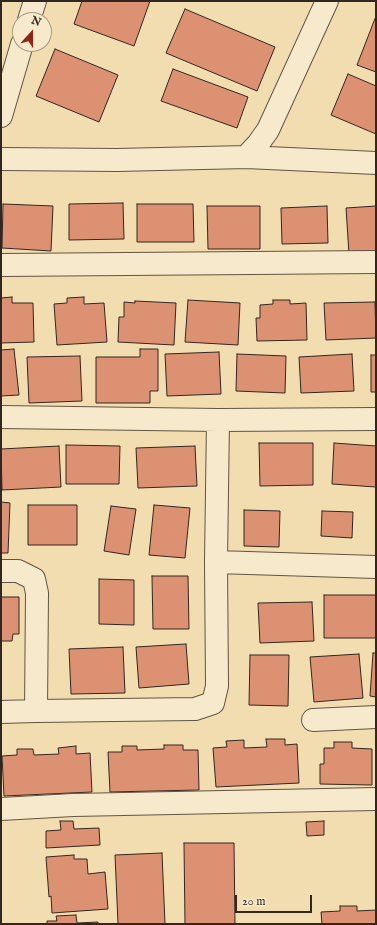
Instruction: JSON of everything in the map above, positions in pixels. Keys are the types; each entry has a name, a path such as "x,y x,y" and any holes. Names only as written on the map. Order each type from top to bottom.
{"street":[{"path":"32,12 35,1"},
{"path":"246,157 268,130 327,1"},
{"path":"1,116 20,52"},
{"path":"1,159 117,160 246,157 376,163"},
{"path":"1,265 376,262"},
{"path":"1,417 218,420 376,419"},
{"path":"1,712 195,709 213,703 217,686 216,562 218,420"},
{"path":"216,562 376,567"},
{"path":"1,571 18,571 34,579 38,593 36,711"},
{"path":"313,720 376,716"},
{"path":"1,809 73,805 376,799"}],"building":[{"path":"82,1 150,1 134,46 74,24"},
{"path":"185,9 275,47 257,91 166,53"},
{"path":"376,16 376,72 357,65"},
{"path":"55,49 118,75 99,122 36,96"},
{"path":"173,69 248,97 237,128 161,101"},
{"path":"348,74 376,86 376,134 331,115"},
{"path":"123,203 124,239 69,240 69,204"},
{"path":"3,204 53,206 51,251 2,248"},
{"path":"137,204 193,204 194,242 137,242"},
{"path":"207,206 260,206 260,249 208,249"},
{"path":"327,206 328,243 282,244 281,208"},
{"path":"376,206 376,252 349,254 346,208"},
{"path":"12,297 12,303 33,303 34,342 1,343 1,298"},
{"path":"84,297 84,304 104,303 107,342 57,345 54,304 67,303 67,298"},
{"path":"188,300 240,303 238,345 185,342"},
{"path":"273,300 290,300 290,304 306,303 307,340 257,341 256,318 260,318 260,305 273,304"},
{"path":"135,301 176,303 174,345 118,342 119,317 124,317 124,302 135,303"},
{"path":"375,302 376,338 326,340 324,303"},
{"path":"14,349 19,395 1,396 1,350"},
{"path":"140,349 158,349 158,391 150,391 150,403 96,403 96,357 140,357"},
{"path":"219,352 221,394 167,396 165,354"},
{"path":"237,354 286,356 285,393 236,391"},
{"path":"352,354 354,391 301,393 299,357"},
{"path":"371,355 376,355 376,392 371,392"},
{"path":"80,356 82,401 29,403 27,357"},
{"path":"259,443 313,443 313,485 260,486"},
{"path":"334,443 376,446 376,487 332,484"},
{"path":"66,445 120,446 119,484 66,484"},
{"path":"59,446 61,487 2,490 1,449"},
{"path":"195,446 197,486 138,488 136,448"},
{"path":"1,502 10,503 8,553 1,553"},
{"path":"28,505 77,505 77,545 28,545"},
{"path":"154,505 190,508 185,558 149,555"},
{"path":"111,506 136,509 129,555 104,551"},
{"path":"244,510 280,511 279,547 244,546"},
{"path":"322,511 353,512 352,538 321,536"},
{"path":"152,576 188,576 189,629 153,629"},
{"path":"99,579 134,580 134,625 99,624"},
{"path":"324,595 376,595 376,638 324,638"},
{"path":"1,597 19,597 19,634 13,634 12,641 1,641"},
{"path":"312,602 314,641 260,643 258,603"},
{"path":"186,644 189,684 139,688 136,647"},
{"path":"123,647 125,693 71,694 69,649"},
{"path":"373,653 376,653 376,697 370,696"},
{"path":"359,654 363,698 314,702 310,657"},
{"path":"250,655 289,655 288,706 249,705"},
{"path":"266,739 285,739 285,745 297,744 299,783 216,787 213,748 227,747 226,741 244,740 244,748 267,747"},
{"path":"334,742 352,742 352,748 372,749 372,785 320,784 320,764 324,764 324,748 334,748"},
{"path":"164,745 183,745 183,750 198,750 199,790 110,792 108,752 122,752 122,746 137,746 137,750 164,749"},
{"path":"76,746 76,754 90,753 92,792 4,796 2,756 17,755 17,749 33,749 34,755 59,754 58,748"},
{"path":"60,821 73,821 74,829 99,828 100,845 46,848 46,831 61,830"},
{"path":"324,821 324,835 307,836 306,822"},
{"path":"184,843 234,843 235,924 185,924"},
{"path":"162,853 165,924 118,924 115,855"},
{"path":"74,855 74,859 87,859 88,874 105,872 108,909 52,913 51,896 49,897 46,857"},
{"path":"340,906 357,906 357,911 376,910 376,924 322,924 321,912 340,911"},
{"path":"76,915 77,923 98,922 98,924 47,924 47,921 57,921 56,916"}]}
